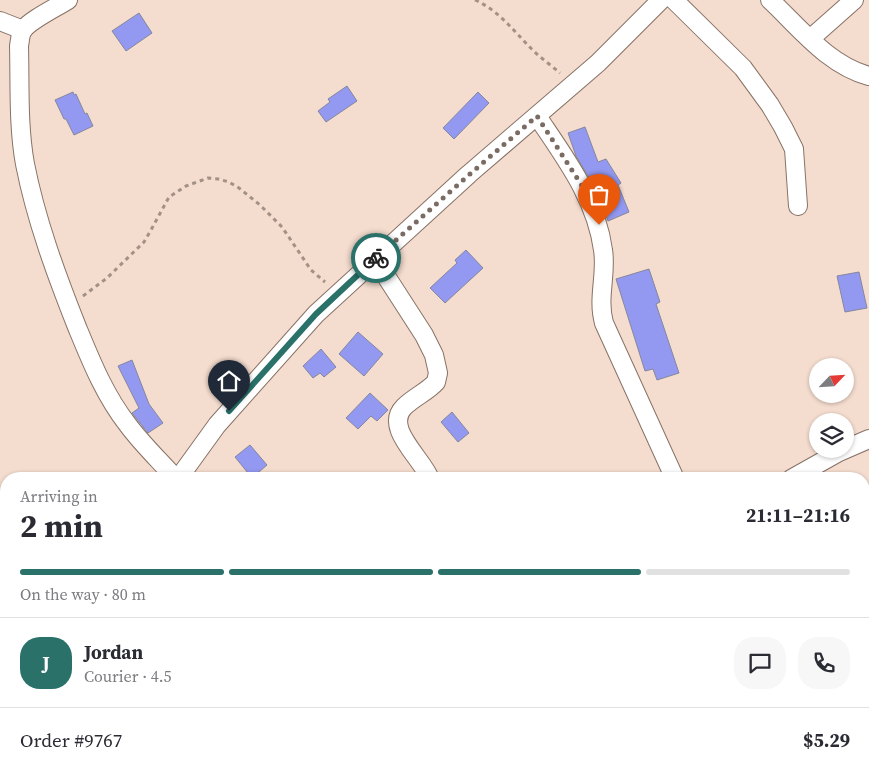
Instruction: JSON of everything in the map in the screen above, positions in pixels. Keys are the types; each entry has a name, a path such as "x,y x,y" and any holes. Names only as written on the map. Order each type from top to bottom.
{"street":[{"path":"68,0 23,30 19,46 25,163 54,269 93,365 117,410 143,443 170,472"},
{"path":"182,472 217,425 316,314 470,174 574,84 661,0"},
{"path":"674,0 743,68 770,105 794,149 798,206"},
{"path":"770,0 835,61 856,72 869,76"},
{"path":"810,39 854,0"},
{"path":"0,22 23,30"},
{"path":"537,116 586,192 599,225 604,252 601,308 604,323 672,472"},
{"path":"375,259 424,335 434,355 438,373 436,382 404,406 399,414 398,421 405,440 412,452 425,466 427,472"},
{"path":"804,472 869,439"}],"path":[{"path":"475,0 486,5 506,22 538,55 574,84"},
{"path":"68,305 99,286 144,242 169,197 186,186 208,178 229,182 260,205 282,227 311,270 340,291"}],"building":[{"path":"139,13 152,33 126,51 112,31"},
{"path":"347,86 357,101 326,122 318,111 330,102 328,99"},
{"path":"73,92 74,95 76,94 93,126 74,135 55,100"},
{"path":"478,92 489,103 454,139 443,128"},
{"path":"585,127 598,162 606,159 621,183 618,185 629,212 608,221 592,179 590,179 576,156 568,133"},
{"path":"466,250 483,268 445,303 430,288 457,263 455,260"},
{"path":"649,269 660,302 656,304 679,373 657,380 653,369 645,371 616,279"},
{"path":"859,272 867,308 845,312 837,276"},
{"path":"358,332 383,354 364,376 339,354"},
{"path":"321,349 336,367 324,377 320,373 313,378 303,366"},
{"path":"132,360 149,404 163,423 148,433 132,413 139,408 118,366"},
{"path":"370,393 388,410 377,421 371,416 358,429 346,418"},
{"path":"452,412 469,433 458,442 441,422"},
{"path":"250,445 267,465 259,472 247,472 235,457"}],"way so far":[{"path":"376,258 537,116 586,192 599,225"}],"route":[{"path":"229,411 316,314 376,258"}]}
